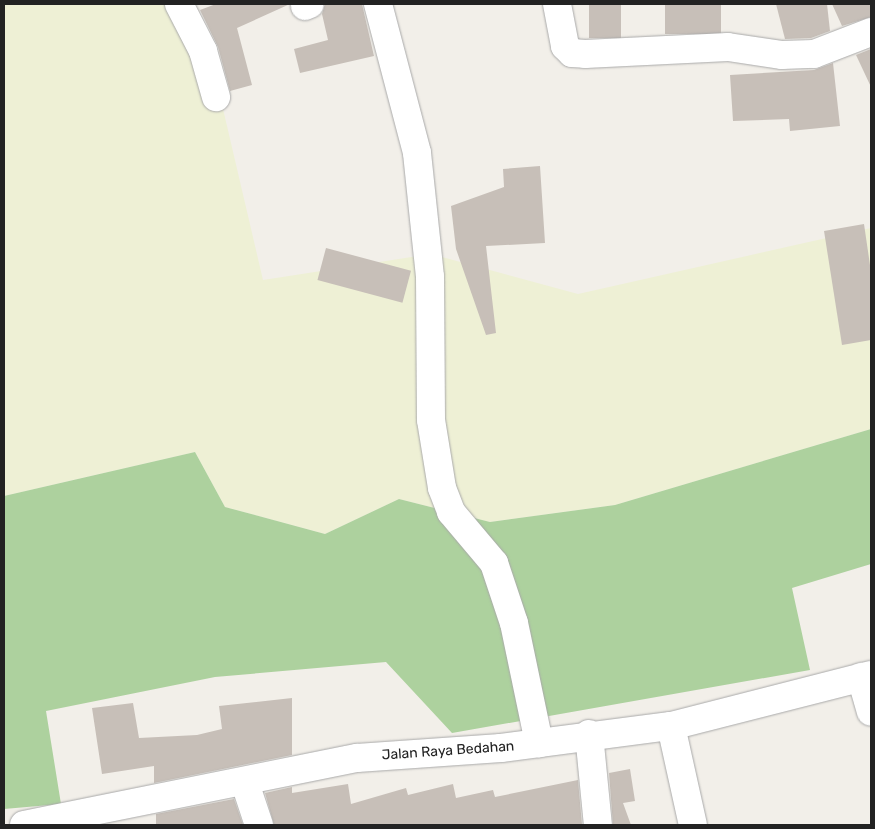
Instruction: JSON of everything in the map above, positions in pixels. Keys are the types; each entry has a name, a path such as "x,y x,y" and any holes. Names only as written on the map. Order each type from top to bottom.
{"street":[{"path":"179,4 202,50 216,97"},
{"path":"378,4 418,153 430,277 431,420 442,488 451,512 494,562 514,623 539,743"},
{"path":"557,4 565,46 572,53 728,47 782,55 814,54 871,32"},
{"path":"866,676 871,712"},
{"name":"Jalan Raya Bedahan","path":"24,825 66,821 357,758 539,743 589,734 671,726 866,676"},
{"path":"671,726 693,825"},
{"path":"589,734 598,825"},
{"path":"245,783 259,825"}],"green space":[{"path":"4,4 190,4 209,49 263,280 431,254 578,294 871,228 871,429 615,505 490,522 399,499 325,534 225,507 195,452 4,496"},
{"path":"871,429 871,564 792,588 810,670 452,733 386,662 215,677 46,711 61,804 4,809 4,496 195,452 225,507 325,534 399,499 490,522 615,505"}],"building":[{"path":"216,4 290,4 237,28 252,85 230,91 218,47 200,10"},
{"path":"325,4 362,4 374,56 300,73 294,49 328,40 322,14"},
{"path":"589,4 621,4 621,38 589,38"},
{"path":"665,4 721,4 721,34 665,34"},
{"path":"776,4 827,4 830,31 811,38 785,39"},
{"path":"832,4 871,4 871,17 842,26"},
{"path":"871,49 871,87 856,55"},
{"path":"833,63 840,126 790,131 789,119 733,121 730,75 814,70"},
{"path":"540,166 545,243 486,246 496,333 486,335 456,249 451,206 504,187 503,169"},
{"path":"864,224 871,272 871,340 842,345 824,231"},
{"path":"326,248 411,271 402,303 317,280"},
{"path":"292,698 292,755 154,783 154,766 102,774 92,708 133,703 139,738 197,735 222,729 219,706"},
{"path":"630,769 635,801 623,803 631,825 613,825 609,773"},
{"path":"578,780 582,825 274,825 265,793 292,787 292,793 348,784 351,804 406,788 408,795 453,784 456,798 493,790 495,797"},
{"path":"234,799 243,825 156,825 156,814"}]}
